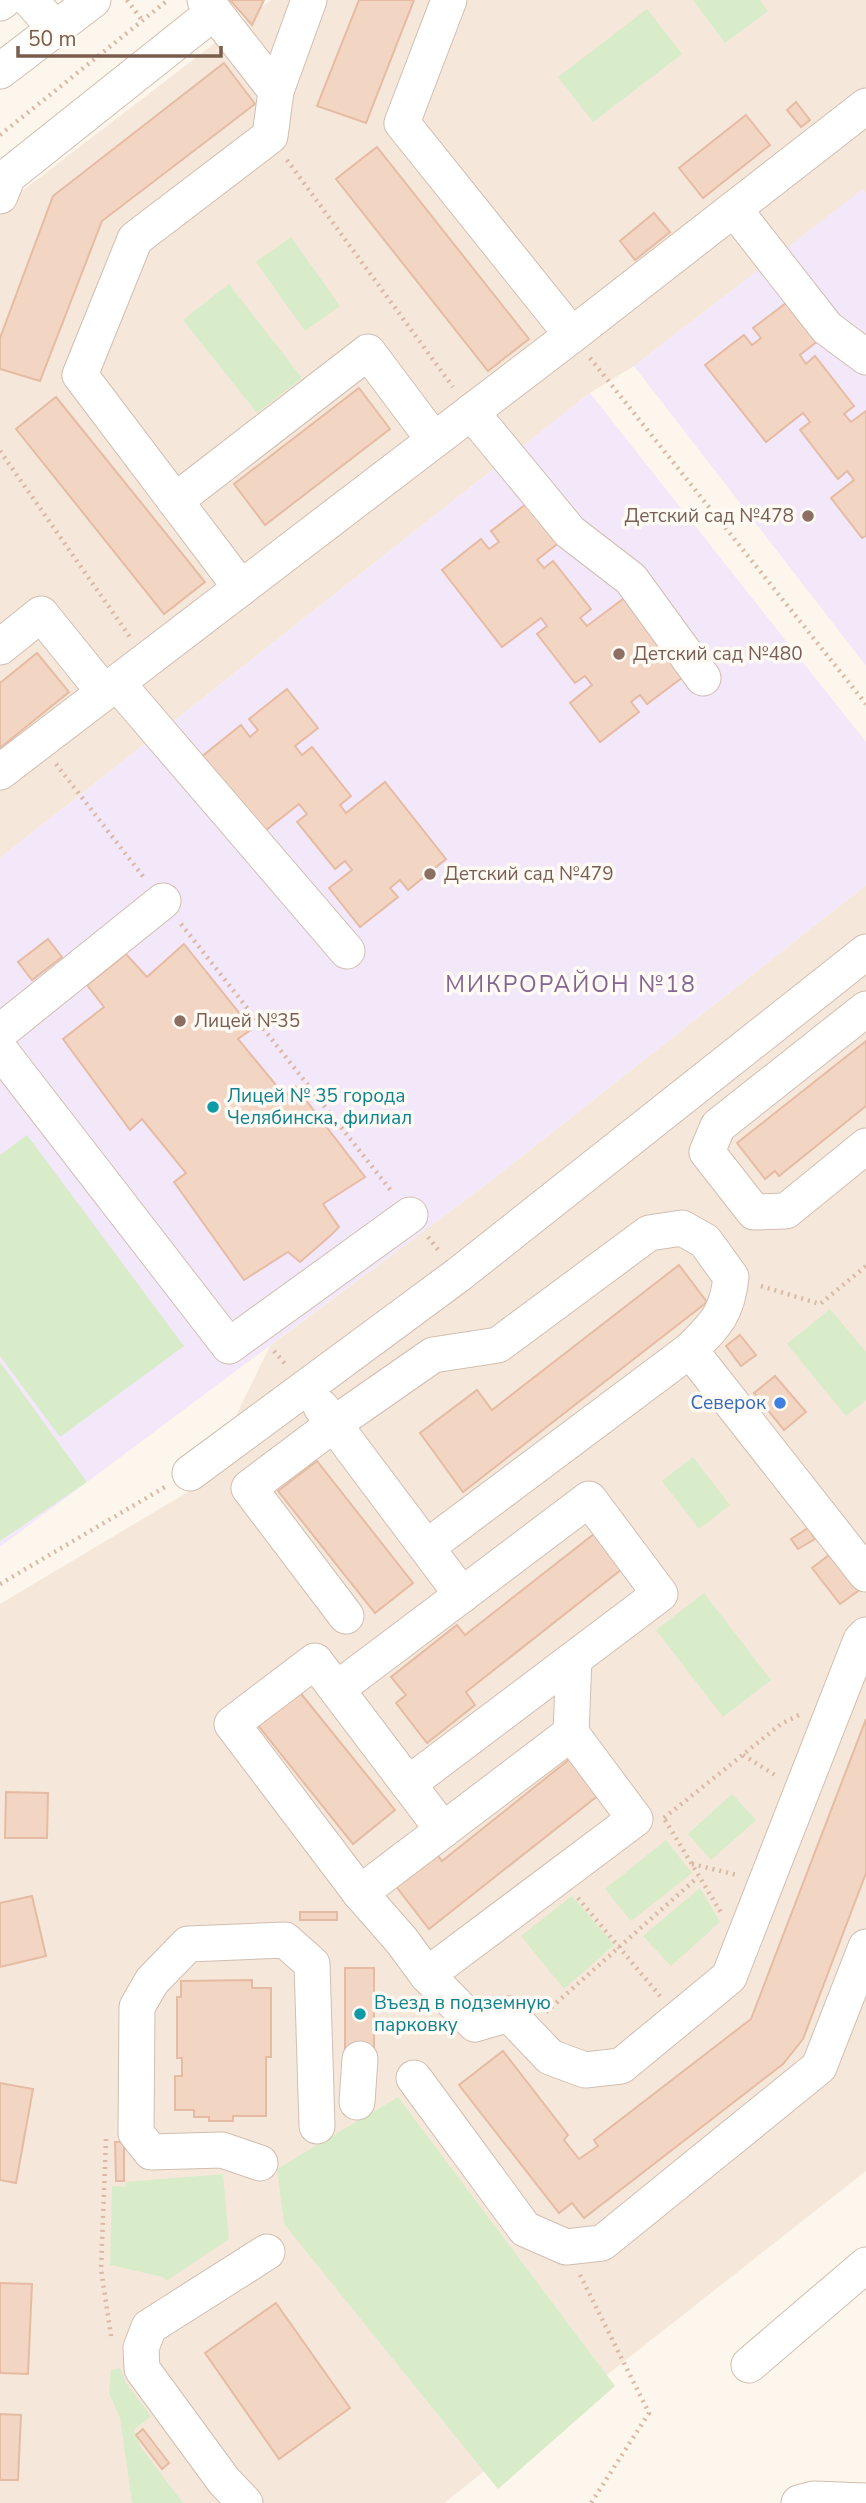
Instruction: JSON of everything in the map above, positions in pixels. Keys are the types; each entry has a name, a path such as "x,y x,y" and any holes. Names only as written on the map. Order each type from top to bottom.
{"street":[{"path":"0,3 4,0"},
{"path":"30,0 55,28"},
{"path":"0,71 93,0"},
{"path":"241,588 80,375 135,239 270,136 276,91 309,0"},
{"path":"449,0 402,123 572,335"},
{"path":"0,196 8,176 209,6 276,91"},
{"path":"0,772 572,335 866,106"},
{"path":"734,209 827,328 866,357"},
{"path":"175,501 368,352 434,440"},
{"path":"471,412 569,532 631,579 703,678"},
{"path":"0,647 41,614 347,951"},
{"path":"0,1032 163,901"},
{"path":"190,1473 458,1275 866,952"},
{"path":"866,1009 718,1126 707,1152 754,1212 765,1212 786,1211 866,1146"},
{"path":"0,1050 229,1346 410,1215"},
{"path":"346,1616 249,1488 433,1355 498,1345 649,1233 682,1228 705,1241 731,1277 728,1301 715,1326 690,1350 427,1547"},
{"path":"690,1350 866,1574"},
{"path":"305,1387 462,1594"},
{"path":"337,1689 589,1499 660,1594 408,1784"},
{"path":"443,1830 315,1661 232,1724 360,1893 402,1941 427,1975 475,2024 509,2014 550,2057 585,2070 621,2066 729,1978 861,1640 866,1635"},
{"path":"427,1975 635,1819 571,1734 574,1659"},
{"path":"360,1893 571,1734"},
{"path":"260,2163 222,2150 151,2152 136,2133 138,2007 152,1981 188,1944 285,1940 312,1964 317,2126"},
{"path":"414,2078 526,2229 566,2247 602,2243 819,2067 866,1947"},
{"path":"357,2102 360,2059"},
{"path":"245,2503 225,2481 142,2369 141,2348 149,2327 268,2252"},
{"path":"749,2365 866,2265"},
{"path":"799,2503 814,2500 866,2501"}],"path":[{"path":"127,0 142,20"},
{"path":"0,135 168,0"},
{"path":"270,136 471,412"},
{"path":"572,335 866,704"},
{"path":"0,451 146,661"},
{"path":"39,743 458,1275"},
{"path":"731,1277 820,1304 866,1266"},
{"path":"254,1328 305,1387"},
{"path":"0,1584 190,1473"},
{"path":"743,1755 802,1791"},
{"path":"664,1818 698,1877 742,1944"},
{"path":"691,1864 766,1882"},
{"path":"525,2031 698,1877"},
{"path":"572,1891 679,2018"},
{"path":"111,2337 102,2269 106,2134 136,2133"},
{"path":"566,2247 649,2413 591,2503"}],"shaded area":[{"path":"271,0 866,0 866,193 863,190 634,366 590,393 0,858 0,208"},
{"name":"Детский сад №478","path":"863,189 866,193 866,666 634,366"},
{"path":"590,393 866,742 866,885 488,1183 0,1547 0,858"},
{"path":"866,885 866,2171 444,2503 0,2503 0,1604 203,1483 270,1346 488,1183"}],"green space":[{"path":"693,0 760,0 768,11 725,43"},
{"path":"647,9 682,54 593,122 558,77"},
{"path":"291,237 340,306 305,331 256,262"},
{"path":"229,284 302,378 257,413 183,320"},
{"path":"27,1135 184,1346 60,1437 0,1356 0,1155"},
{"path":"830,1309 866,1352 866,1400 846,1416 787,1344"},
{"path":"0,1362 87,1482 0,1541"},
{"path":"693,1457 730,1505 699,1529 662,1481"},
{"path":"704,1593 771,1680 723,1717 656,1630"},
{"path":"732,1794 756,1820 711,1860 688,1834"},
{"path":"666,1840 692,1873 631,1921 605,1889"},
{"path":"700,1888 720,1922 671,1966 643,1936"},
{"path":"572,1896 614,1945 564,1989 521,1936"},
{"path":"398,2097 615,2386 498,2489 284,2224 277,2169"},
{"path":"223,2174 229,2239 166,2281 163,2277 110,2265 112,2186 125,2187 126,2182"},
{"path":"120,2368 126,2383 151,2416 134,2430 140,2446 183,2503 132,2503 120,2418 109,2393 111,2370"}],"building":[{"path":"230,0 264,0 252,25"},
{"path":"359,0 414,0 366,123 317,106"},
{"path":"224,63 255,104 102,221 40,381 0,369 0,338 53,196"},
{"path":"796,102 810,120 801,127 787,110"},
{"path":"746,115 770,145 703,198 679,168"},
{"path":"377,147 529,339 488,371 336,179"},
{"path":"654,213 670,232 635,260 620,241"},
{"path":"794,297 824,336 800,355 806,364 815,356 854,406 844,414 851,422 866,411 866,536 862,538 831,498 854,480 847,471 838,479 800,430 810,422 803,413 766,442 705,365 744,335 752,345 761,338 753,328"},
{"path":"359,388 390,429 265,525 234,484"},
{"path":"56,397 205,582 164,614 16,429"},
{"path":"530,501 561,541 537,560 544,568 553,561 591,609 580,618 587,626 627,596 687,674 647,704 640,695 631,702 639,712 600,742 570,703 592,685 585,676 575,683 537,634 547,626 541,618 502,647 442,570 481,539 489,549 499,542 491,531"},
{"path":"37,653 69,692 0,748 0,683"},
{"path":"287,689 318,728 295,746 302,755 312,747 351,796 340,805 346,813 385,782 446,859 408,890 400,880 390,888 398,897 360,927 329,888 352,870 345,861 335,869 297,822 307,814 299,804 261,834 200,758 241,725 250,737 258,730 249,719"},
{"path":"48,939 62,957 32,980 18,962"},
{"name":"Лицей № 35 города Челябинска, филиал","path":"184,944 252,1029 238,1039 285,1096 295,1086 365,1177 323,1204 339,1227 300,1262 288,1252 244,1280 174,1182 186,1173 142,1119 130,1130 63,1039 104,1007 87,985 126,954 147,977"},
{"path":"866,1041 866,1106 779,1176 775,1171 765,1179 737,1143"},
{"path":"679,1265 707,1302 463,1492 420,1433 477,1390 492,1410"},
{"path":"740,1335 756,1355 741,1366 726,1346"},
{"name":"Северок","path":"775,1376 806,1412 784,1430 754,1393"},
{"path":"317,1461 413,1583 375,1613 278,1491"},
{"path":"808,1528 815,1539 798,1549 791,1539"},
{"path":"594,1534 622,1569 466,1692 475,1705 427,1743 396,1703 406,1695 391,1677 457,1625 465,1635"},
{"path":"833,1552 861,1589 840,1604 812,1568"},
{"path":"298,1690 395,1810 353,1844 256,1723"},
{"path":"866,1719 866,1873 803,2039 783,2064 584,2218 572,2203 559,2213 459,2085 503,2051 568,2135 564,2140 579,2159 598,2146 594,2140 751,2019"},
{"path":"571,1758 600,1794 429,1929 391,1880 432,1848 442,1861"},
{"path":"6,1792 48,1793 47,1838 5,1838"},
{"path":"32,1896 46,1956 0,1967 0,1903"},
{"path":"300,1912 337,1912 337,1920 300,1920"},
{"name":"Въезд в подземную парковку","path":"345,1968 374,1968 374,2059 345,2059"},
{"path":"252,1980 252,1988 271,1988 271,2057 266,2057 266,2116 233,2116 233,2121 209,2121 209,2117 194,2117 194,2110 175,2110 175,2076 182,2076 182,2058 177,2058 177,1997 181,1997 181,1981"},
{"path":"0,2083 33,2089 16,2183 0,2180"},
{"path":"115,2142 124,2142 124,2181 116,2181"},
{"path":"0,2283 32,2284 28,2374 0,2373"},
{"path":"276,2303 350,2408 279,2459 205,2353"},
{"path":"0,2414 21,2415 18,2480 0,2480"},
{"path":"143,2429 169,2463 162,2469 136,2435"}],"place":[{"name":"Детский сад №478","path":"808,516"},
{"name":"Детский сад №480","path":"619,654"},
{"name":"Детский сад №479","path":"430,874"},
{"name":"Лицей №35","path":"180,1021"},
{"name":"Лицей № 35 города Челябинска, филиал","path":"213,1107"},
{"name":"Северок","path":"780,1403"},
{"name":"Въезд в подземную парковку","path":"360,2014"}],"district":[{"name":"МИКРОРАЙОН №18","path":"571,984"}]}
